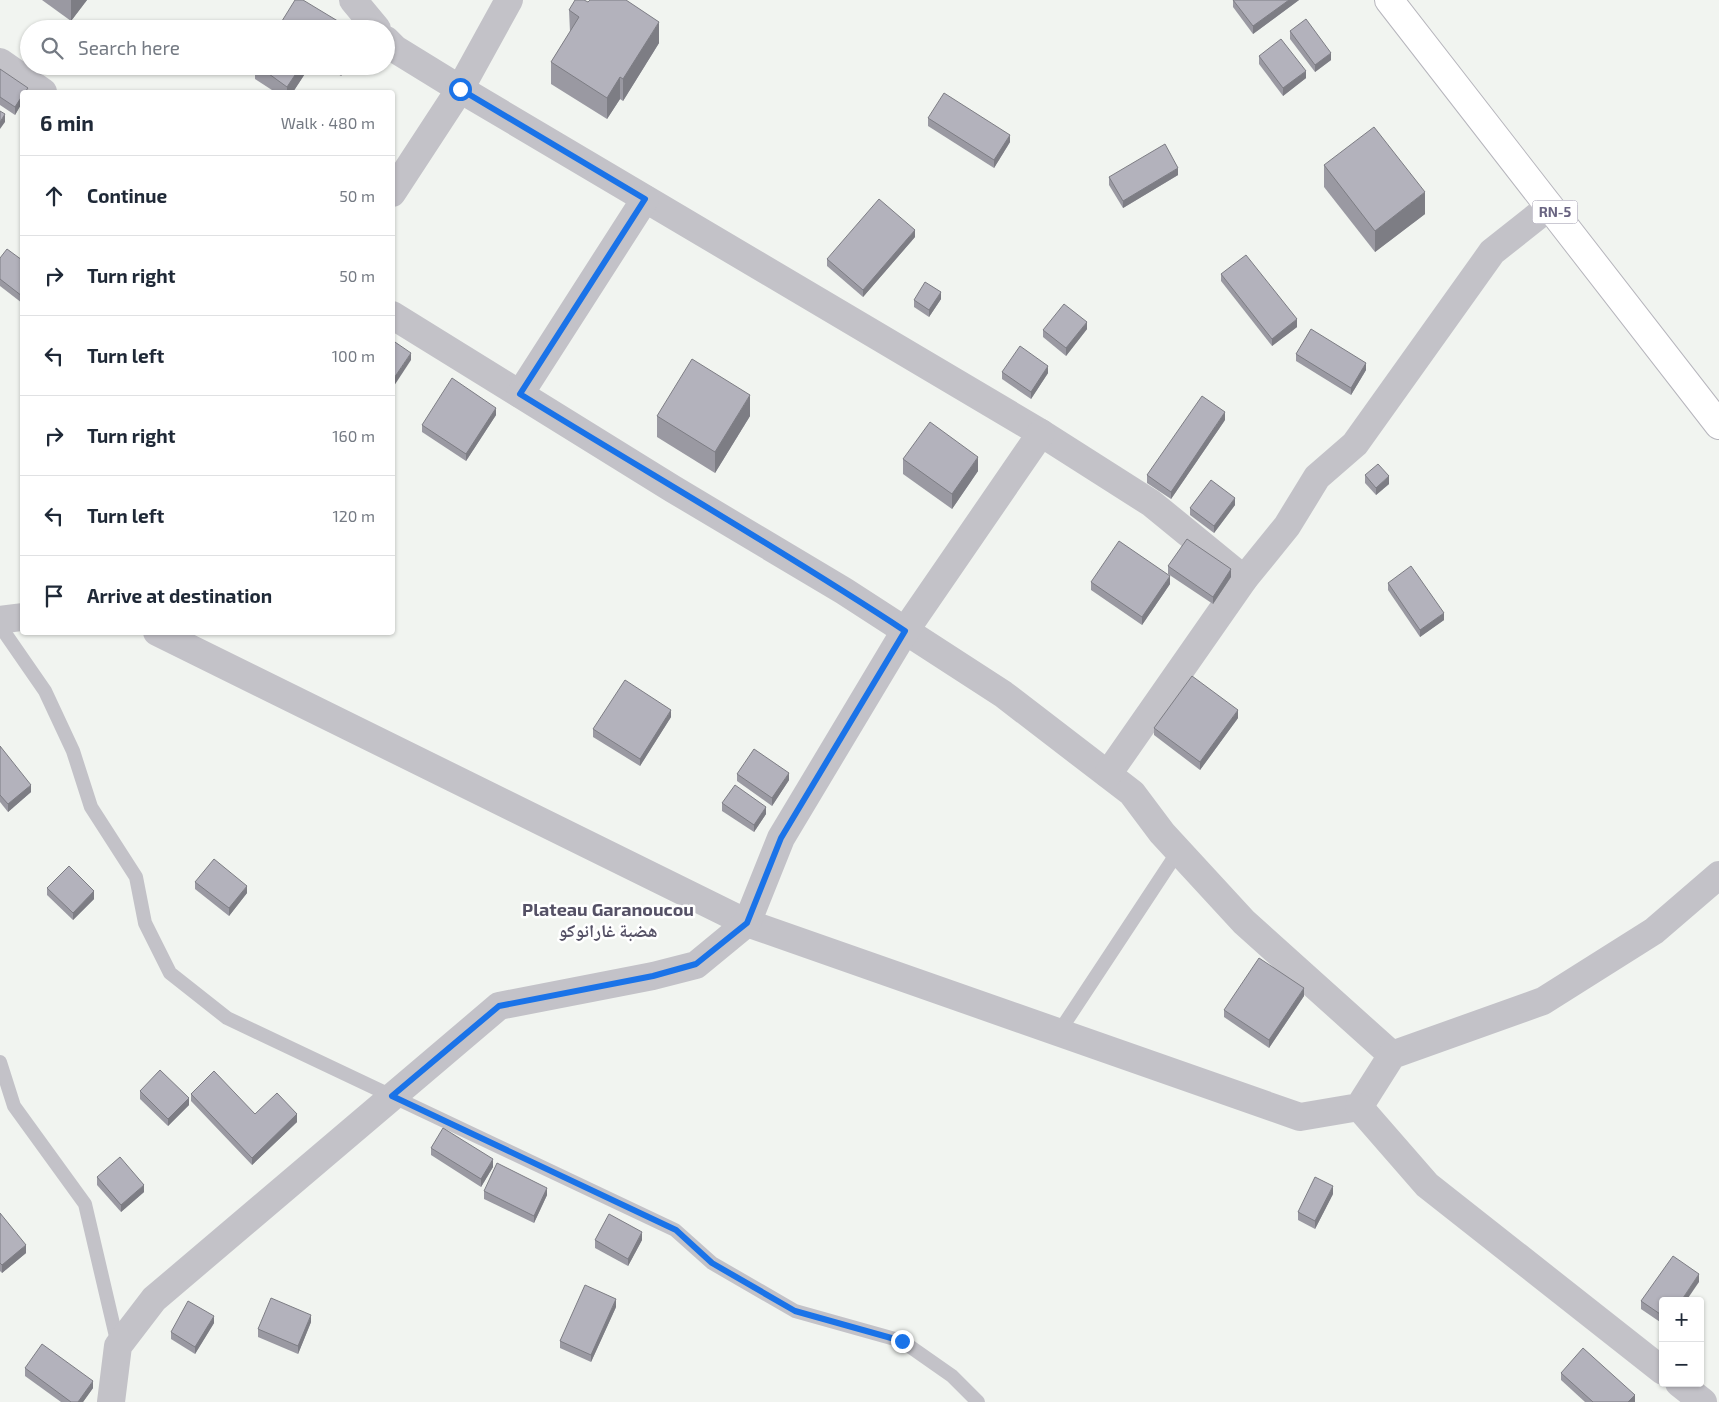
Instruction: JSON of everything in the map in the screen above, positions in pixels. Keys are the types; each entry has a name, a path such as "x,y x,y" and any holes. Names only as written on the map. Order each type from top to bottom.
{"main road":[{"name":"RN-5","path":"1389,0 1719,425"}],"street":[{"path":"353,0 370,20"},
{"path":"395,188 460,89 509,0"},
{"path":"395,50 1041,433 1151,503 1244,579"},
{"path":"0,62 40,90"},
{"path":"520,394 645,199"},
{"path":"1108,774 1244,579 1287,526 1317,477 1355,444 1492,252 1550,206"},
{"path":"395,317 673,489 844,591 1003,694 1132,793 1179,850 1244,922 1392,1055"},
{"path":"111,1402 118,1346 154,1299 499,1006 653,976 696,964 747,923 781,838 905,631 1041,433"},
{"path":"0,620 20,617"},
{"path":"163,635 747,923 1300,1117 1359,1107 1392,1055 1543,1001 1654,931 1719,875"},
{"path":"1359,1107 1427,1185 1659,1368"},
{"path":"1684,1387 1703,1402"}],"lane":[{"path":"0,626 44,691 73,751 91,807 136,877 145,923 170,974 227,1018 676,1230 712,1263 795,1311 902,1341 952,1376 978,1402"},
{"path":"1059,1032 1179,850"},
{"path":"0,1062 14,1106 85,1204 118,1346"}],"building":[{"path":"295,0 303,0 336,20 283,20"},
{"path":"575,0 588,2 590,0 626,0 659,22 623,79 620,77 607,98 551,62 579,17 569,10"},
{"path":"1233,0 1289,0 1253,26"},
{"path":"1306,19 1331,53 1315,65 1290,31"},
{"path":"1281,39 1306,71 1283,88 1259,56"},
{"path":"0,69 28,88 26,90 20,90 20,99 15,107 0,97"},
{"path":"270,75 295,75 287,87"},
{"path":"944,93 1010,135 994,160 928,118"},
{"path":"0,111 5,114 0,122"},
{"path":"1374,127 1425,192 1375,231 1324,165"},
{"path":"1165,144 1178,168 1123,201 1109,177"},
{"path":"879,199 915,230 863,290 827,259"},
{"path":"7,249 20,259 20,294 0,279 0,258"},
{"path":"1246,255 1297,319 1272,339 1221,274"},
{"path":"925,282 941,292 929,310 914,300"},
{"path":"1064,304 1087,322 1066,348 1043,330"},
{"path":"1311,329 1366,363 1351,388 1296,354"},
{"path":"395,342 411,353 395,377"},
{"path":"1020,346 1048,366 1031,392 1002,372"},
{"path":"692,359 750,395 715,452 657,416"},
{"path":"452,378 496,408 466,454 422,425"},
{"path":"1202,396 1225,412 1171,492 1147,475"},
{"path":"930,422 978,457 952,494 903,459"},
{"path":"1378,464 1389,476 1376,488 1365,475"},
{"path":"1211,480 1235,498 1214,526 1190,508"},
{"path":"1187,539 1231,569 1213,597 1168,566"},
{"path":"1119,541 1170,576 1142,617 1091,582"},
{"path":"1411,566 1444,613 1420,630 1388,583"},
{"path":"1192,676 1238,710 1200,762 1154,728"},
{"path":"625,680 671,710 640,759 593,729"},
{"path":"0,746 31,785 8,804 0,795"},
{"path":"754,749 789,773 772,798 737,774"},
{"path":"735,785 766,807 754,825 722,803"},
{"path":"214,859 247,886 229,908 195,882"},
{"path":"69,866 94,891 73,913 47,888"},
{"path":"1259,958 1304,988 1269,1040 1224,1010"},
{"path":"160,1070 189,1098 168,1119 140,1091"},
{"path":"214,1071 255,1114 277,1093 297,1114 252,1158 191,1094"},
{"path":"443,1128 493,1159 481,1179 431,1148"},
{"path":"120,1157 144,1185 121,1205 97,1177"},
{"path":"497,1163 547,1188 534,1216 484,1191"},
{"path":"1315,1177 1333,1186 1315,1221 1298,1212"},
{"path":"0,1213 26,1245 2,1265 0,1263"},
{"path":"609,1214 642,1232 628,1259 595,1240"},
{"path":"1673,1256 1699,1274 1684,1297 1659,1297 1659,1313 1641,1301"},
{"path":"585,1285 616,1299 591,1355 560,1341"},
{"path":"271,1298 311,1315 298,1346 258,1329"},
{"path":"188,1301 214,1316 195,1347 171,1332"},
{"path":"42,1344 93,1381 78,1402 71,1402 25,1368"},
{"path":"1583,1348 1635,1395 1628,1402 1593,1402 1561,1373"}],"district":[{"name":"Plateau Garanoucou هضبة غارانوكو","path":"608,920"}],"route":[{"path":"460,89 645,199 520,394 673,489 844,591 905,631 781,838 747,923 696,964 653,976 499,1006 392,1096 676,1230 712,1263 795,1311 851,1325 902,1341"}]}
